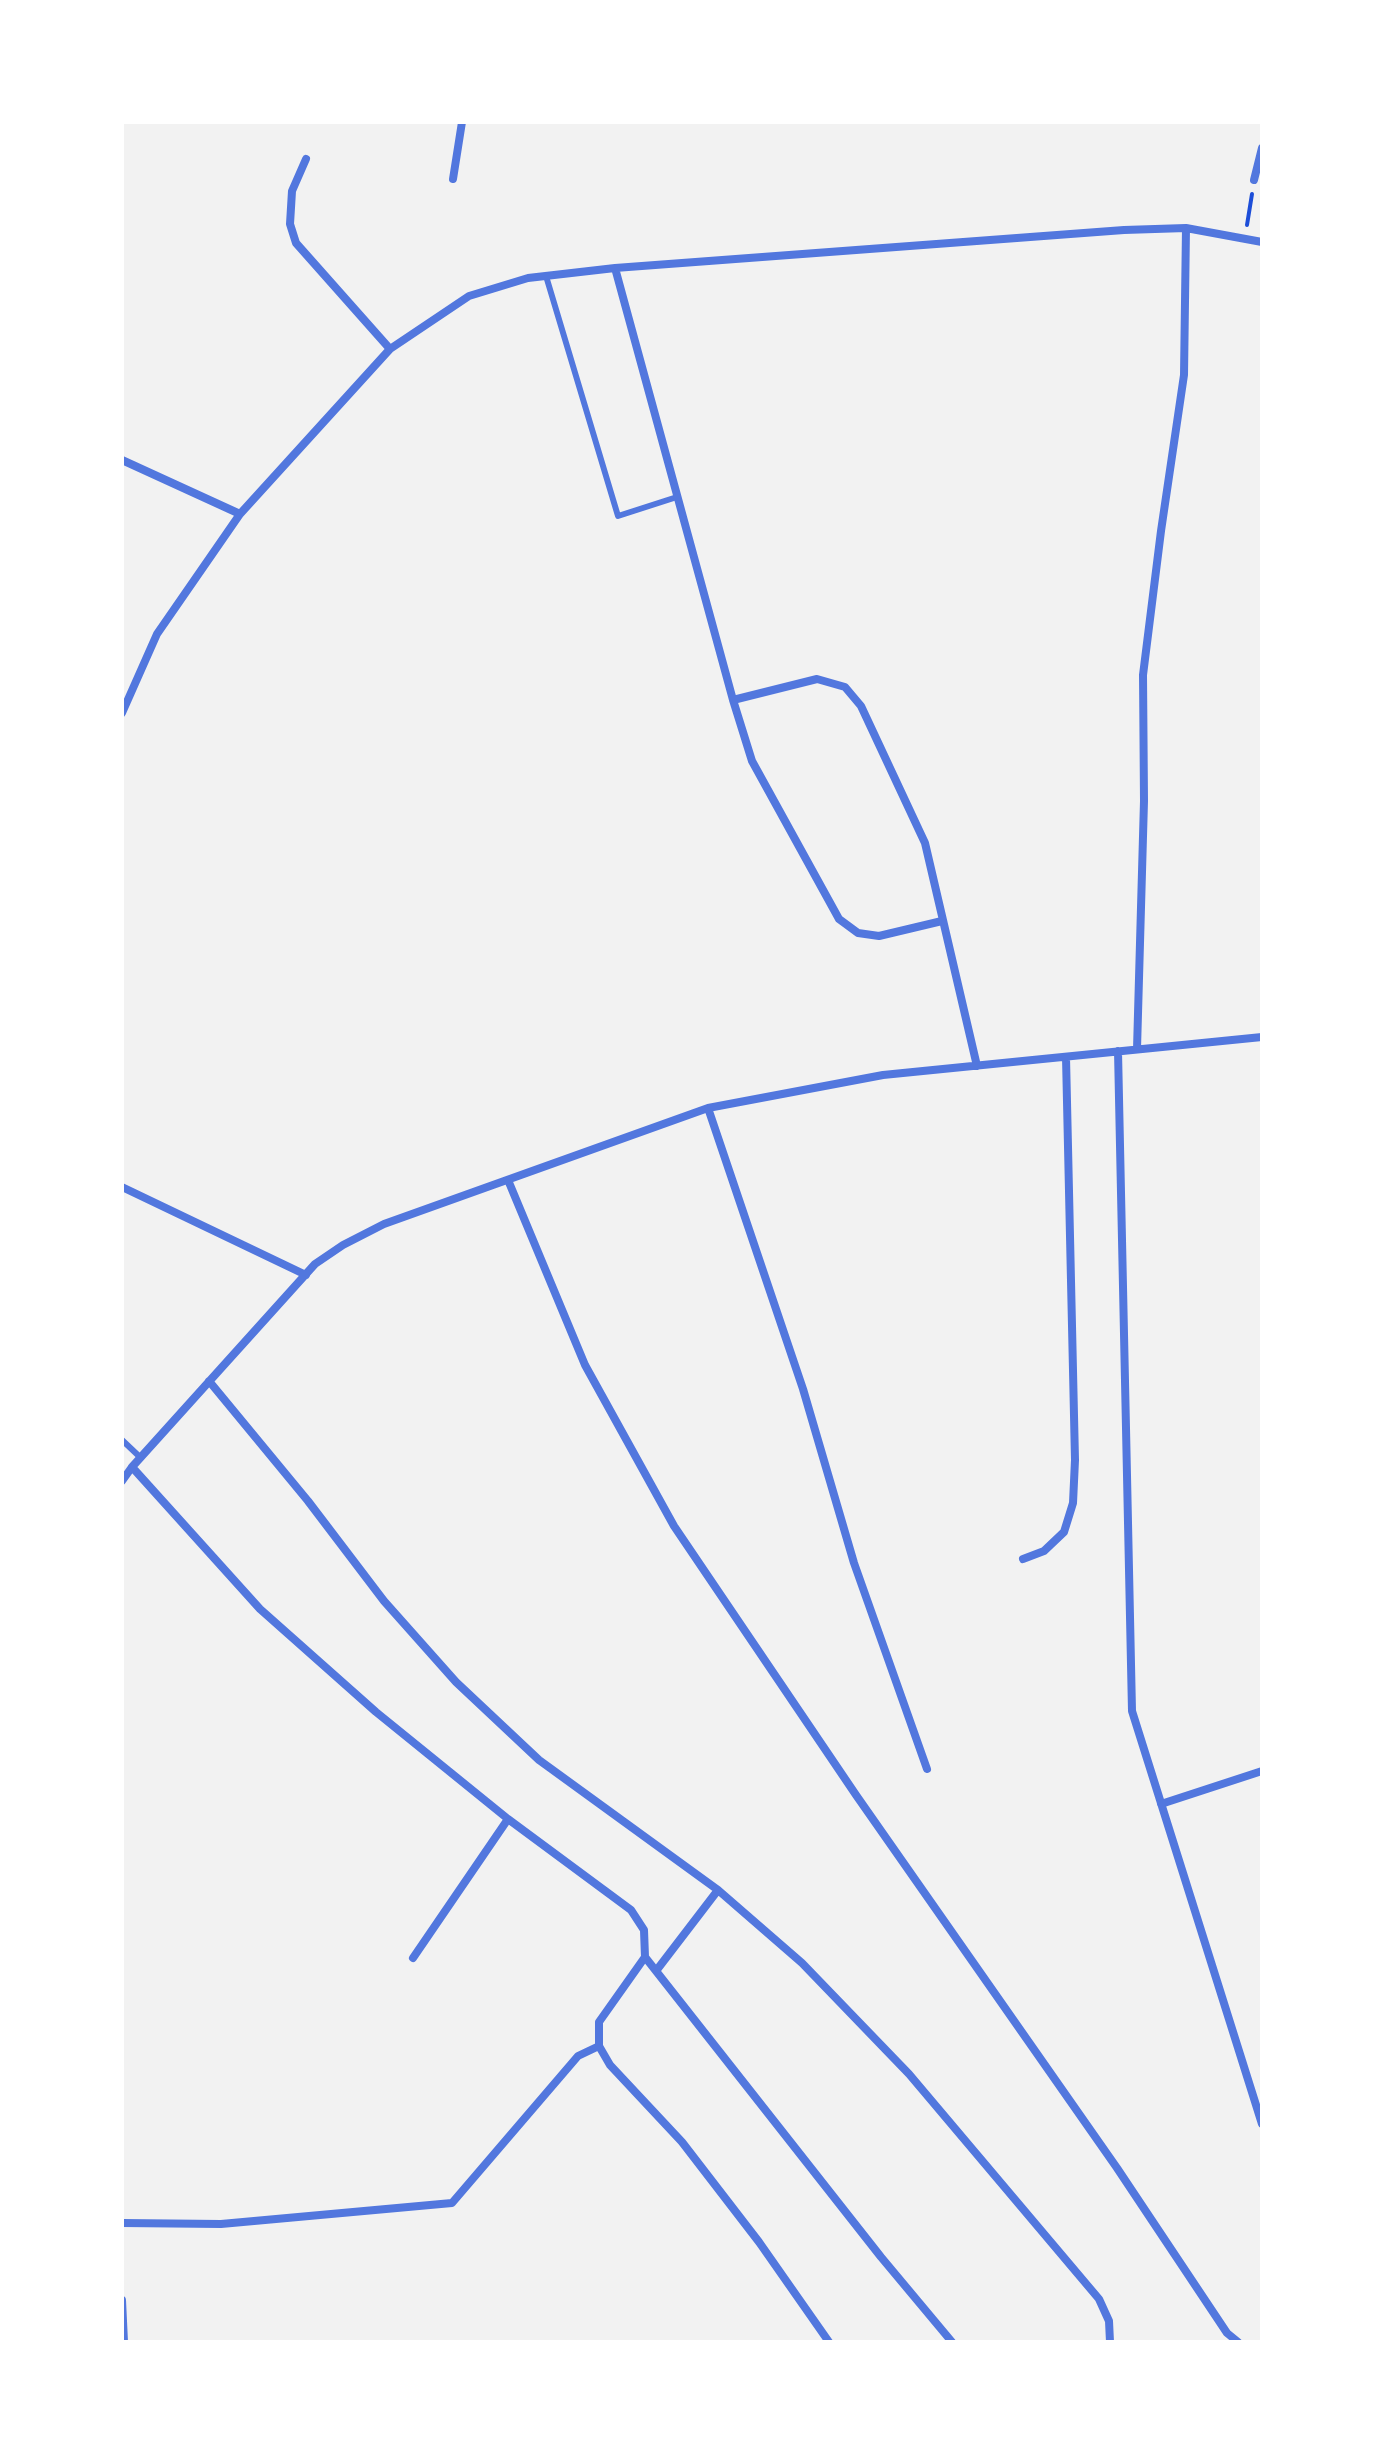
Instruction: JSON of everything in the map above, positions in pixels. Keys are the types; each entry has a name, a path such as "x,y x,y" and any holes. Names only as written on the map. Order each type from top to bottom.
{"street":[{"path":"453,179 462,122"},
{"path":"1254,180 1262,148"},
{"path":"306,159 292,191 290,224 296,243 390,349"},
{"path":"1137,1049 1144,801 1143,675 1184,375 1186,228"},
{"path":"122,713 157,634 240,514 390,349 469,296 528,278 615,268 1124,230 1186,228 1262,242"},
{"path":"615,268 752,761 839,919 858,933 879,936 942,921"},
{"path":"122,460 240,514"},
{"path":"733,700 817,679 845,687 861,706 925,843 977,1066"},
{"path":"122,1481 315,1264 384,1224 708,1108 883,1075 1262,1037"},
{"path":"1118,1051 1132,1711 1262,2124"},
{"path":"1023,1559 1044,1551 1064,1532 1073,1503 1075,1460 1066,1057"},
{"path":"708,1108 803,1389 854,1563 927,1769"},
{"path":"508,1180 585,1365 674,1526 856,1795 1117,2168 1227,2333 1238,2342"},
{"path":"122,1187 306,1275"},
{"path":"209,1381 308,1501 384,1601 456,1682 539,1760 718,1890 802,1963 909,2074 1099,2299 1109,2321 1110,2342"},
{"path":"132,1467 260,1609 376,1712 508,1819 631,1910 644,1930 645,1957 881,2257 952,2342"},
{"path":"1161,1804 1262,1771"},
{"path":"413,1958 508,1819"},
{"path":"656,1971 718,1890"},
{"path":"645,1957 599,2022 599,2046 610,2065 691,2154 759,2242 829,2342"},
{"path":"122,2223 221,2224 452,2203 578,2056 599,2046"},
{"path":"122,2300 124,2342"}],"lane":[{"path":"546,276 618,516 677,497"},
{"path":"122,1440 141,1458"}],"path":[{"path":"1244,239 1254,180"}]}
